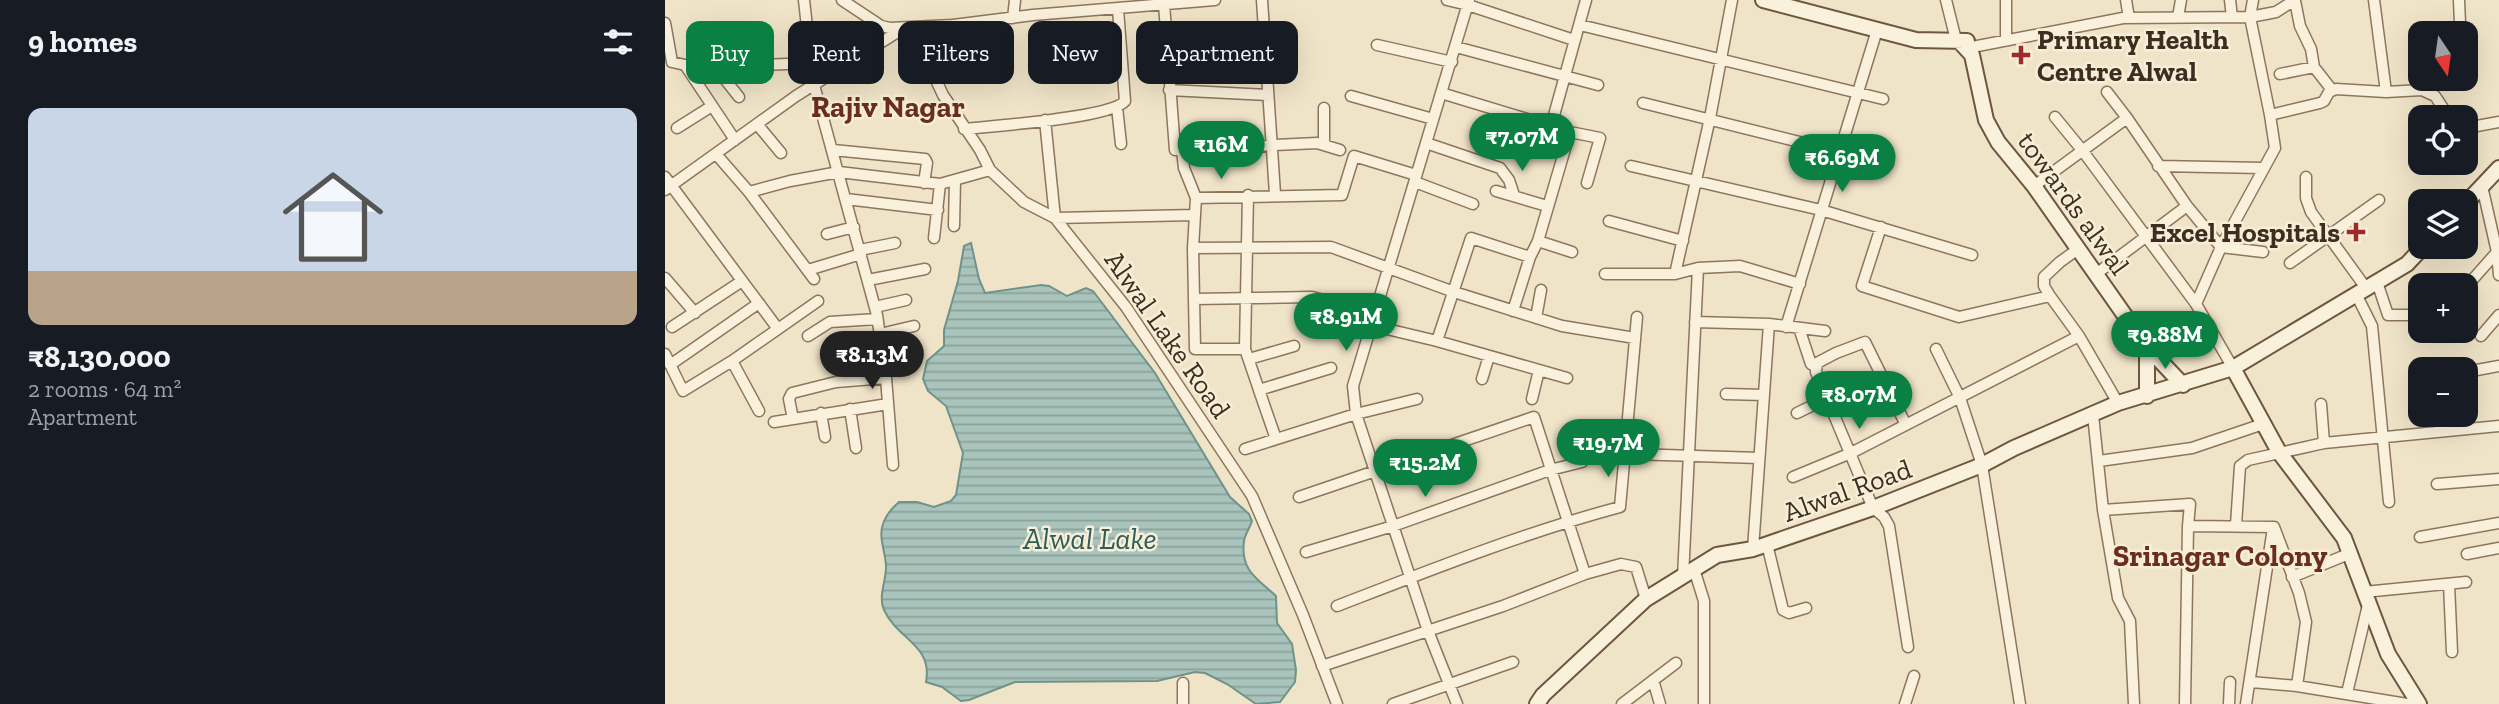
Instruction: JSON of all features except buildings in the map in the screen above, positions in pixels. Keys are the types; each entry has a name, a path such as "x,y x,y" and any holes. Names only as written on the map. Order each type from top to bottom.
{"main road":[{"path":"1763,0 1916,40 1964,43"},
{"name":"towards alwal","path":"1964,43 1972,55 1980,98 1989,126 1998,142 2034,186 2147,347 2183,385"},
{"path":"2478,192 2492,180"},
{"name":"Alwal Road","path":"1537,704 1543,695 1646,600 1717,555 1760,546 1873,508 1983,465 2014,447 2118,403 2233,368 2412,259"},
{"path":"2147,347 2147,396"},
{"path":"2233,368 2279,452 2330,517 2351,553 2388,654 2419,704"}],"street":[{"path":"804,0 806,21"},
{"path":"842,0 881,26 898,27"},
{"path":"1013,18 1015,0"},
{"path":"987,21 1215,0"},
{"path":"1262,0 1275,194"},
{"path":"1447,0 1468,2 1574,40"},
{"path":"1551,126 1586,0"},
{"path":"1675,274 1697,181 1732,0"},
{"path":"1946,0 1964,43 2006,40 2129,18 2250,17 2276,12 2295,0 2300,26 2313,56 2314,66 2332,90"},
{"path":"2006,0 2006,40"},
{"path":"2126,0 2129,18"},
{"path":"2178,17 2181,0"},
{"path":"2230,0 2232,17"},
{"path":"2196,303 2221,247 2276,143 2250,17 2253,0"},
{"path":"2374,0 2386,92"},
{"path":"2459,0 2460,21"},
{"path":"1457,704 1428,631 1356,414 1353,386 1468,2"},
{"path":"1164,5 1175,150 1317,143 1340,150"},
{"path":"964,129 1045,120 1117,107 1125,101 1118,9"},
{"path":"665,23 669,62 685,65 736,140"},
{"path":"1580,25 1883,99"},
{"path":"1786,327 1877,30"},
{"path":"778,329 667,184 716,154 814,85 898,33"},
{"path":"1377,45 1452,62"},
{"path":"1456,47 1598,85"},
{"path":"2280,74 2314,66"},
{"path":"729,84 739,97"},
{"name":"Alwal Lake Road","path":"937,84 964,129 981,150 990,170 1024,202 1055,218 1126,307 1252,496 1303,615 1337,704"},
{"path":"814,85 875,307 886,378 894,465"},
{"path":"1169,90 1268,95"},
{"path":"2270,115 2320,103 2332,90 2422,90 2432,93 2440,105"},
{"path":"2107,92 2187,206 2221,247 2263,252"},
{"path":"1441,93 1570,132 1600,138 1587,183"},
{"path":"1351,96 1433,119"},
{"path":"1643,103 1888,164"},
{"path":"677,128 712,106"},
{"path":"1117,107 1121,145"},
{"path":"1324,108 1324,145"},
{"path":"2055,117 2196,303 2233,368"},
{"path":"2034,186 2127,118"},
{"path":"1045,120 1055,218 1195,215"},
{"path":"2478,126 2499,122"},
{"path":"757,124 781,153"},
{"path":"1513,310 1530,257 1538,242 1570,132"},
{"path":"1426,143 1500,168 1509,180 1514,195"},
{"path":"833,150 925,159 927,163 924,183"},
{"path":"1182,150 1184,168 1196,198 1193,248 1195,349 1247,354 1294,346"},
{"path":"716,154 750,192 811,274 861,252 895,243"},
{"path":"1196,198 1275,194 1342,195 1354,156 1473,204"},
{"path":"1631,166 1821,210 1972,255"},
{"path":"2158,166 2263,168"},
{"path":"750,192 839,172 940,184 990,170"},
{"path":"2306,177 2306,198 2311,212 2366,288 2388,315 2408,315"},
{"path":"954,226 955,180"},
{"path":"2492,180 2499,275"},
{"path":"934,238 940,184"},
{"path":"1496,191 1547,206"},
{"path":"1248,195 1247,354 1276,439"},
{"path":"846,199 938,210"},
{"path":"2290,263 2379,200"},
{"path":"2096,274 2187,206"},
{"path":"1609,221 1683,241"},
{"path":"827,234 854,227"},
{"path":"1881,227 1862,286 1959,317 2050,296"},
{"path":"1437,341 1471,238 1530,257"},
{"path":"1538,242 1572,252"},
{"path":"1193,248 1331,247 1454,292 1562,326 1635,338"},
{"path":"2078,249 2044,277 2044,286 2079,336 2118,403"},
{"path":"2478,274 2497,252"},
{"path":"1605,274 1675,274 1698,268 1740,267 1800,284"},
{"path":"1698,268 1688,456 1688,573 1704,601 1704,704"},
{"path":"868,280 925,269"},
{"path":"665,278 695,313"},
{"path":"672,327 743,281"},
{"path":"2366,288 2389,502"},
{"path":"1536,318 1541,290"},
{"path":"1194,299 1312,297 1375,313"},
{"path":"875,307 906,300"},
{"path":"665,354 683,391 732,361 818,301"},
{"path":"670,365 759,303"},
{"path":"2481,336 2499,315"},
{"path":"1337,606 1567,522 1620,507 1637,317"},
{"path":"809,336 830,322 877,319"},
{"path":"1695,322 1769,324 1825,331"},
{"path":"1769,324 1759,458 1760,546 1783,610 1789,613 1805,608"},
{"path":"1370,325 1567,378"},
{"path":"880,334 914,326"},
{"path":"1800,328 1809,360 1816,367 1873,508 1884,517 1889,526 1908,648"},
{"path":"1793,477 1851,453 2079,336"},
{"path":"1816,367 1823,359 1865,342 1906,425"},
{"path":"1937,349 1960,398 1983,465 2019,704"},
{"path":"1482,379 1489,356"},
{"path":"732,361 759,411"},
{"path":"2478,370 2499,366"},
{"path":"1259,390 1331,368"},
{"path":"1532,399 1539,370"},
{"path":"793,419 789,399 792,393 836,382 886,378"},
{"path":"1726,394 1763,395"},
{"path":"1797,412 1828,398"},
{"path":"1245,449 1356,414 1417,399"},
{"path":"774,422 888,404"},
{"path":"2321,404 2324,443"},
{"path":"850,409 856,447"},
{"path":"821,413 825,437"},
{"path":"2093,415 2103,510 2118,598 2130,621 2134,704"},
{"path":"1299,497 1534,417 1585,574"},
{"path":"2099,461 2192,448 2263,424"},
{"path":"2236,525 2240,466 2248,460 2324,443 2499,426"},
{"path":"1601,453 1759,458"},
{"path":"1307,552 1393,526 1550,470 1582,462"},
{"path":"2437,484 2499,479"},
{"path":"2103,510 2190,504 2185,704"},
{"path":"2420,537 2499,523"},
{"path":"2188,526 2274,527"},
{"path":"2274,527 2307,622 2297,685"},
{"path":"2246,704 2274,527"},
{"path":"2467,554 2499,548"},
{"path":"2292,577 2351,553"},
{"path":"1322,666 1585,574 1621,564 1636,567 1646,600"},
{"path":"2347,693 2367,597 2466,582"},
{"path":"2449,584 2452,652"},
{"path":"1393,704 1513,662"},
{"path":"1622,704 1675,663"},
{"path":"1905,704 1914,676"},
{"path":"1653,680 1660,704"},
{"path":"2229,682 2229,704"},
{"path":"2251,682 2297,685 2407,704"},
{"path":"1183,684 1183,704"}],"water":[{"name":"Alwal Lake","path":"971,243 985,293 1041,285 1049,286 1067,296 1086,288 1093,291 1155,373 1230,497 1249,514 1252,521 1244,541 1245,560 1257,579 1276,596 1277,623 1292,644 1295,682 1280,702 1256,704 1227,684 1205,673 1195,672 1157,681 1015,682 961,701 942,687 926,682 924,659 913,643 890,620 882,605 886,567 882,529 884,521 899,502 917,502 934,507 951,501 956,495 963,453 946,406 928,391 923,379 927,361 944,346 944,330 958,281 964,246"}],"place":[{"name":"Primary Health Centre Alwal","path":"2021,55"},
{"name":"Excel Hospitals","path":"2356,232"}],"district":[{"name":"Rajiv Nagar","path":"888,107"},
{"name":"Srinagar Colony","path":"2220,556"}]}
